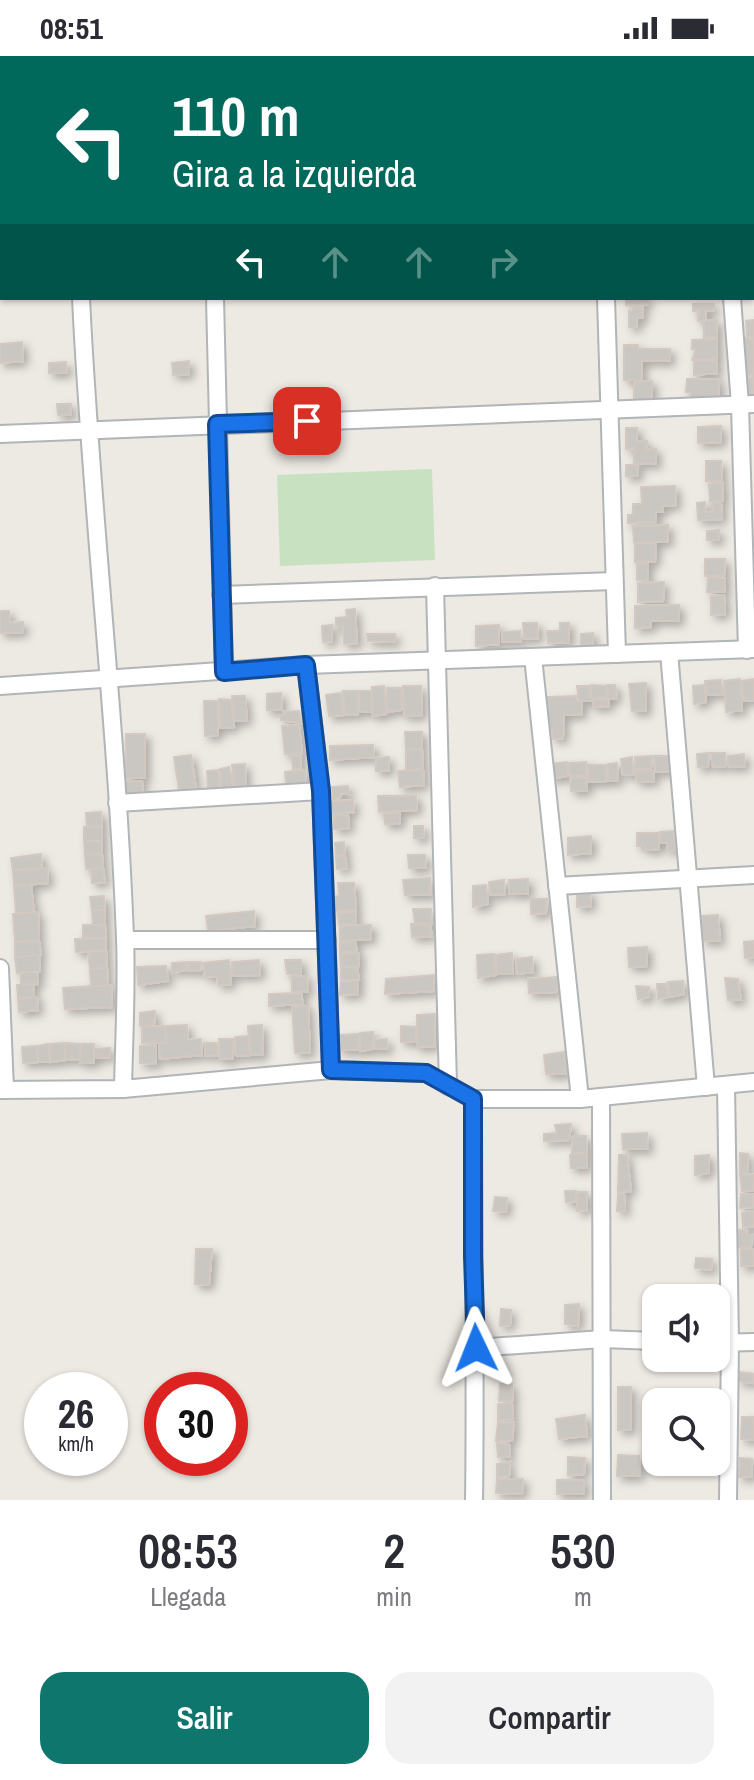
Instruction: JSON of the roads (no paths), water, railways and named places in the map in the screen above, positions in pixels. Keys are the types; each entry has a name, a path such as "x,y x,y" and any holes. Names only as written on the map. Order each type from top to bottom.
{"street":[{"path":"81,300 87,432 110,679 125,940 123,1089"},
{"path":"215,300 224,672"},
{"path":"606,300 607,410 617,654"},
{"path":"0,686 306,665 751,650 747,405 732,300"},
{"path":"0,434 747,405"},
{"path":"221,595 614,581"},
{"path":"435,586 448,1086"},
{"path":"669,652 706,1087"},
{"path":"533,657 580,1099"},
{"path":"306,665 321,791 331,1070"},
{"path":"117,803 321,791"},
{"path":"557,886 754,875"},
{"path":"125,940 327,940"},
{"path":"0,968 3,1090 123,1089 331,1070 426,1073 473,1099 580,1099 754,1082"},
{"path":"724,1284 726,1085"},
{"path":"601,1097 602,1500"},
{"path":"473,1099 474,1500"},
{"path":"476,1348 602,1339 642,1340"},
{"path":"730,1343 754,1342"},
{"path":"724,1372 728,1500"}]}
